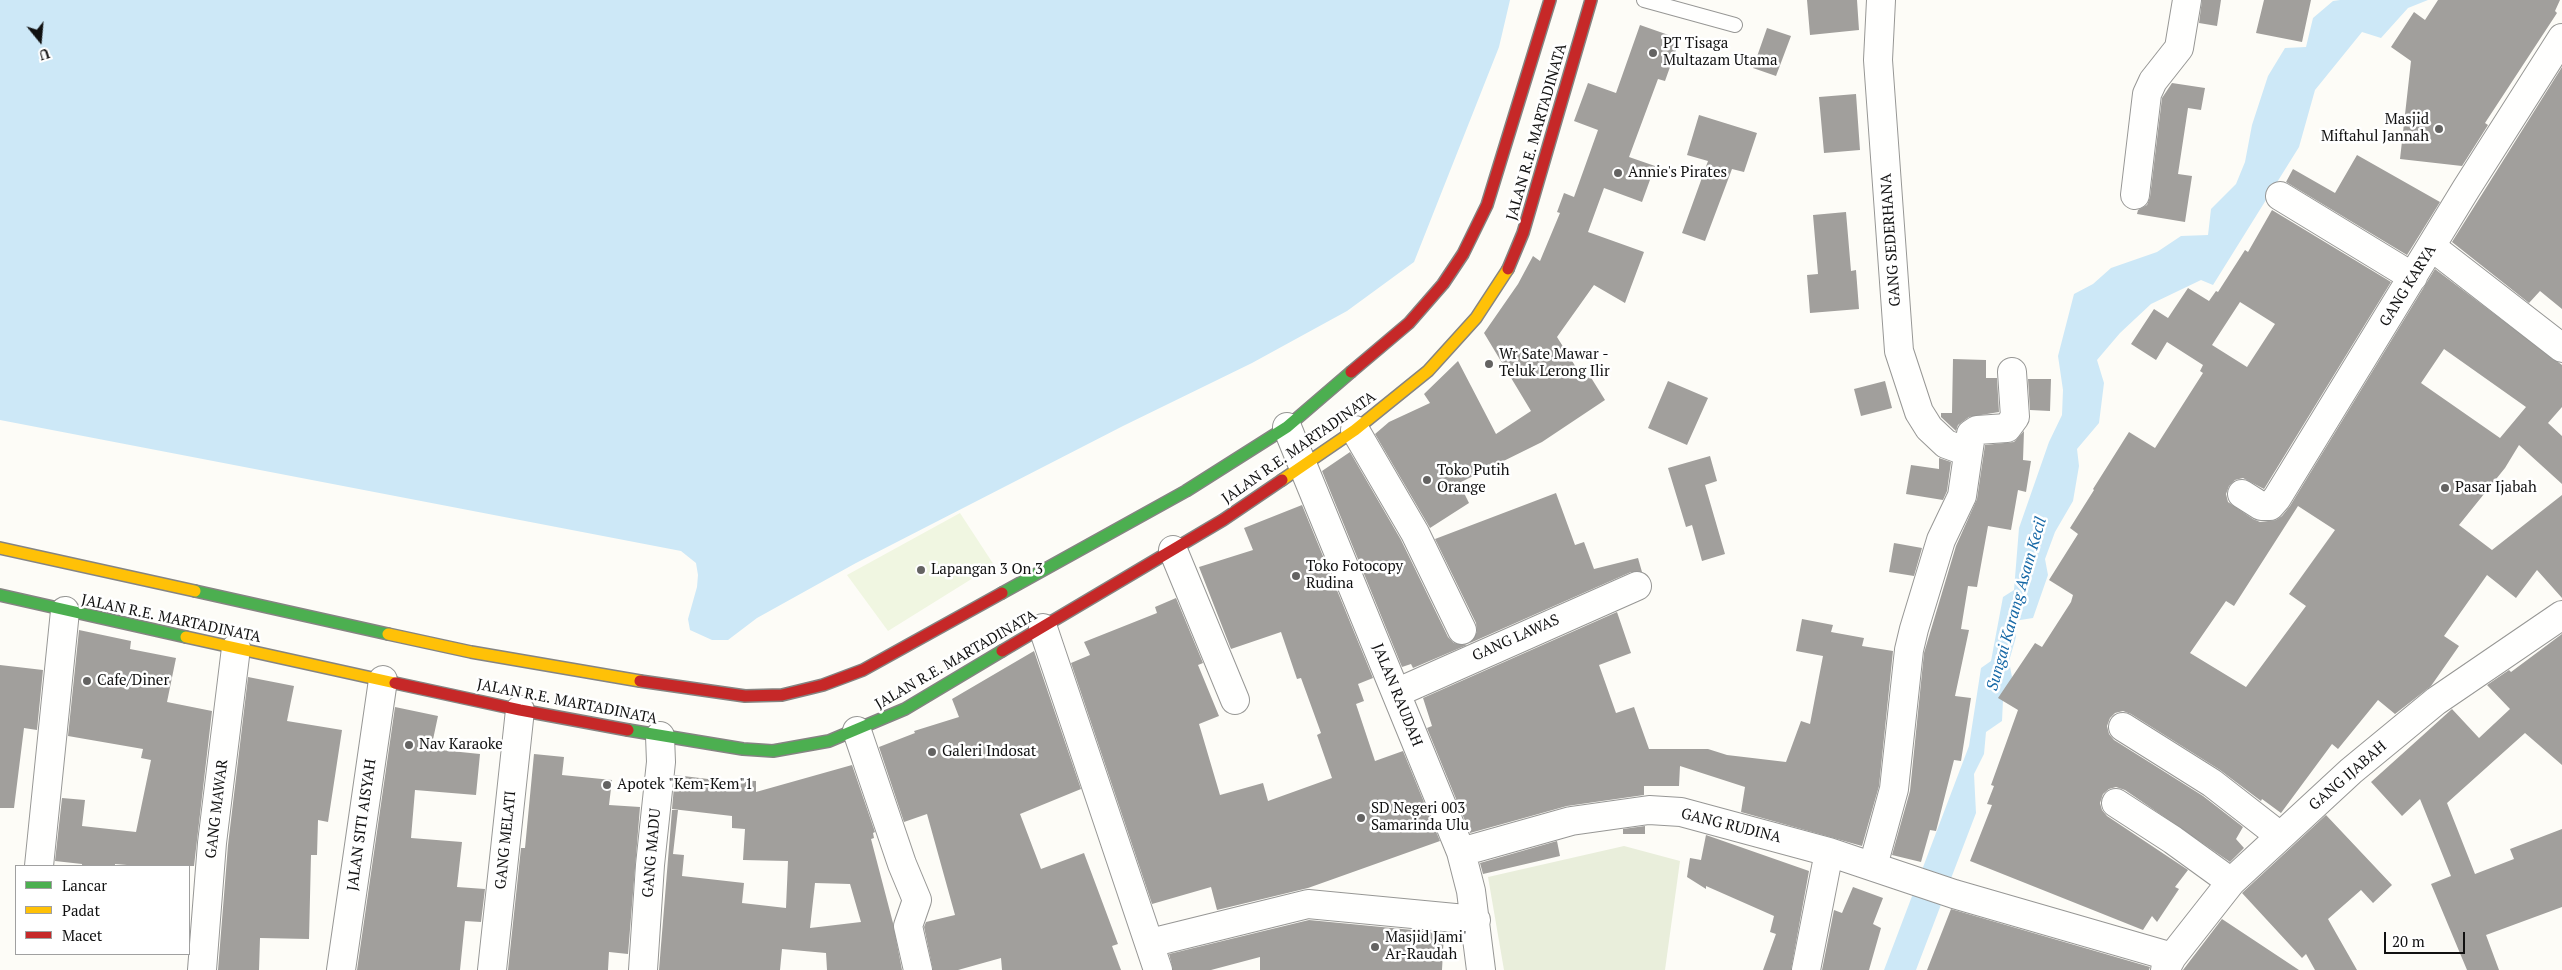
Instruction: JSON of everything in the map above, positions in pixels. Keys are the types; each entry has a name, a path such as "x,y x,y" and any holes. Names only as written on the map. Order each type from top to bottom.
{"highway":[{"name":"JALAN R.E. MARTADINATA","path":"0,548 471,652 672,687 715,694 782,695 823,685 863,670 1186,491 1287,427 1409,323 1443,284 1463,254 1487,205 1550,0"},
{"name":"JALAN R.E. MARTADINATA","path":"0,595 65,612 520,710 662,736 773,751 829,741 857,731 905,709 1223,520 1355,430 1428,371 1476,318 1505,275 1523,233 1591,0"}],"street":[{"name":"GANG SEDERHANA","path":"1881,0 1878,60 1899,351 1915,402 1929,428 1946,444 1968,452"},
{"path":"2135,195 2147,94 2153,80 2179,48 2187,0"},
{"name":"GANG KARYA","path":"2242,494 2261,506 2270,506 2277,498 2562,38"},
{"path":"2280,196 2413,278"},
{"path":"2432,247 2562,348"},
{"path":"1873,866 1894,789 1909,650 1941,540 1962,496 1971,434 1978,430 2007,428 2012,424 2015,417 2012,372"},
{"name":"JALAN RAUDAH","path":"1287,427 1461,852 1476,920 1481,970"},
{"path":"1355,430 1415,533 1462,630"},
{"path":"1173,550 1235,700"},
{"name":"GANG LAWAS","path":"1396,693 1637,586"},
{"path":"39,865 65,612"},
{"name":"GANG IJABAH","path":"2168,963 2208,908 2231,882 2351,771 2436,702 2562,615"},
{"path":"1043,628 1158,970"},
{"name":"GANG MAWAR","path":"202,970 212,843 236,648"},
{"name":"JALAN SITI AISYAH","path":"341,970 383,680"},
{"name":"GANG MELATI","path":"492,970 520,710"},
{"path":"2123,726 2212,783 2280,836"},
{"path":"857,731 902,864 917,900 908,926 918,970"},
{"name":"GANG MADU","path":"643,970 650,864 662,736"},
{"path":"2116,803 2173,840 2231,882"},
{"name":"GANG RUDINA","path":"1461,852 1572,821 1649,810 1681,812 1709,818 1828,852 1873,866 1910,881 2168,963"},
{"path":"1806,970 1828,852"},
{"path":"1150,944 1308,904 1476,920"}],"lane":[{"path":"1644,0 1735,25"}],"green space":[{"name":"Lapangan 3 On 3","path":"960,513 994,565 888,631 847,575"},
{"path":"1624,846 1680,861 1665,970 1504,970 1488,877"}],"water":[{"path":"0,0 1510,0 1499,47 1414,262 1347,311 1252,363 1123,426 856,563 757,618 728,640 712,640 690,630 688,619 697,587 698,575 696,563 681,551 0,420"},
{"name":"Sungai Karang Asam Kecil","path":"2428,0 2408,8 2381,38 2362,32 2315,90 2299,147 2213,285 2201,280 2151,304 2120,333 2097,360 2104,383 2099,423 2077,449 2079,466 2073,501 2055,532 2045,559 2048,575 2033,618 2014,621 2016,637 2009,661 2012,677 2003,700 2002,721 1986,732 1984,754 1974,774 1976,813 1916,970 1884,970 1969,746 1981,668 1991,661 2003,597 2014,590 2019,528 2049,442 2062,415 2063,390 2058,356 2074,294 2093,284 2111,268 2157,252 2181,236 2208,235 2211,209 2236,184 2245,162 2252,125 2268,76 2285,48 2306,47 2313,18 2333,1"}],"building":[{"path":"1807,0 1857,0 1859,30 1810,35"},
{"path":"2202,0 2221,0 2217,26 2199,23"},
{"path":"2264,0 2311,0 2302,42 2256,33"},
{"path":"2438,0 2560,0 2555,11 2557,13 2485,123 2488,125 2462,166 2400,159 2411,61 2391,47 2414,12 2425,20"},
{"path":"1640,25 1680,39 1665,81 1658,79 1629,157 1655,166 1642,202 1604,188 1588,232 1644,252 1625,303 1594,285 1557,337 1584,380 1590,376 1605,400 1542,442 1459,483 1469,503 1430,528 1375,434 1389,422 1430,403 1424,394 1458,361 1496,434 1531,411 1484,333 1518,284 1533,256 1540,261 1560,213 1557,212 1564,193 1574,197 1598,130 1574,121 1588,83 1616,93"},
{"path":"1767,28 1791,36 1776,76 1753,68"},
{"path":"2562,67 2562,309 2540,291 2529,303 2452,242"},
{"path":"2172,83 2205,88 2201,110 2188,108 2178,174 2192,176 2185,222 2137,214 2138,210 2147,205 2150,197 2162,98"},
{"path":"1856,94 1860,150 1824,153 1819,97"},
{"path":"1699,115 1757,133 1744,172 1732,169 1705,241 1682,233 1708,161 1687,155"},
{"path":"2357,155 2440,202 2407,255 2286,182 2293,169 2335,193"},
{"path":"2272,210 2391,282 2264,489 2243,478 2235,480 2229,486 2226,494 2228,502 2260,522 2276,520 2282,516 2290,506 2435,269 2562,365 2562,407 2548,423 2562,436 2562,484 2519,445 2505,468 2459,525 2492,550 2562,495 2562,598 2537,570 2516,598 2487,575 2444,636 2459,646 2431,686 2395,714 2378,700 2338,749 2332,744 2281,813 2262,799 2261,801 2220,770 2131,714 2123,711 2115,713 2110,718 2107,726 2109,734 2114,740 2203,796 2243,827 2236,839 2244,848 2230,862 2125,790 2116,787 2109,789 2103,794 2100,803 2102,810 2107,816 2188,870 2175,887 2179,889 2157,922 2152,916 2143,930 1970,861 1992,805 1987,804 1994,786 1991,785 2018,710 1998,698 2035,643 2042,647 2071,602 2073,595 2049,580 2078,534 2070,528 2129,432 2155,448 2203,373 2200,371 2203,365 2167,342 2156,360 2131,344 2154,309 2168,318 2188,288 2209,301 2216,291 2218,292 2245,250 2248,252","holes":["2240,302 2275,324 2247,367 2212,345","2444,349 2526,407 2500,438 2421,383","2298,506 2335,530 2289,594 2306,606 2246,687 2190,653 2226,601 2234,606"]},
{"path":"1846,212 1851,271 1856,270 1859,309 1810,313 1807,275 1818,274 1813,215"},
{"path":"1953,359 1986,360 1986,378 1997,378 1999,412 1969,417 1958,425 1956,431 1941,417 1941,413 1952,413"},
{"path":"2028,379 2051,379 2050,411 2030,410"},
{"path":"1668,381 1708,398 1687,445 1648,428"},
{"path":"1885,381 1892,408 1861,416 1854,389"},
{"path":"2024,431 2023,460 2031,461 2026,492 2018,490 2011,530 1988,526 1977,587 1968,586 1961,629 1969,630 1955,696 1971,698 1961,761 1954,760 1936,831 1930,830 1921,862 1892,855 1910,791 1924,653 1956,546 1977,499 1985,445 2014,442"},
{"path":"1350,452 1401,540 1448,637 1454,643 1467,645 1413,668 1411,664 1402,667 1322,471"},
{"path":"1710,456 1717,481 1705,485 1725,554 1702,561 1692,525 1686,527 1668,468"},
{"path":"1939,458 1951,462 1947,491 1943,500 1906,494 1911,465 1939,469"},
{"path":"1556,493 1575,545 1584,542 1594,569 1638,558 1642,572 1631,572 1470,643 1477,632 1476,623 1435,539"},
{"path":"1302,505 1373,678 1358,684 1364,701 1356,704 1375,761 1403,751 1440,841 1308,888 1217,910 1211,887 1152,904 1071,663 1090,655 1084,642 1157,613 1155,607 1176,598 1203,663 1198,665 1219,716 1199,724 1220,795 1263,783 1268,801 1332,778 1317,735 1321,733 1301,678 1297,679 1281,632 1231,649 1199,567 1253,550 1244,528"},
{"path":"1894,543 1922,548 1914,576 1889,572"},
{"path":"1617,612 1631,653 1599,665 1616,713 1634,707 1649,749 1708,749 1727,755 1786,762 1801,721 1810,724 1823,656 1796,651 1802,619 1833,625 1831,632 1864,638 1862,646 1893,651 1879,786 1862,846 1741,812 1745,787 1680,766 1679,786 1644,786 1644,795 1567,806 1470,833 1427,728 1432,726 1423,698"},
{"path":"79,630 131,641 130,649 176,658 167,702 212,711 194,866 82,865 55,861 62,798 85,800 82,826 136,832 151,760 141,758 143,749 68,736"},
{"path":"2562,634 2562,765 2525,733 2447,803 2475,874 2514,859 2510,849 2562,829 2562,907 2486,935 2499,970 2467,970 2431,884 2451,876 2420,799 2402,816 2371,782 2452,709 2479,738 2510,709 2487,685 2509,670 2511,672"},
{"path":"1034,651 1081,789 1020,814 1041,869 1084,853 1118,944 1112,946 1121,970 1002,970 1001,958 958,970 933,970 924,927 926,922 955,915 927,814 904,822 879,747 915,733 914,731 959,717 952,699"},
{"path":"0,665 43,670 37,730 24,728 14,808 0,808"},
{"path":"248,677 294,686 287,721 342,730 328,822 318,820 317,855 311,855 309,939 260,938 259,970 218,970 228,845"},
{"path":"395,707 438,716 431,749 480,754 476,795 415,790 411,838 462,842 457,887 485,889 481,922 465,921 460,970 357,970"},
{"path":"534,754 564,757 562,775 612,780 609,805 640,807 628,954 609,952 608,970 508,970 521,848 525,848"},
{"path":"852,765 875,832 873,833 874,838 871,839 893,923 902,970 827,970 826,953 782,949 780,970 659,970 672,810 678,810 673,854 684,855 682,876 744,883 742,903 786,908 788,861 743,860 745,829 732,828 732,816 672,809 675,775 733,782 733,780 756,781 756,792","holes":["815,883 850,884 861,922 810,928"]},
{"path":"2326,815 2392,885 2373,903 2361,890 2328,919 2357,970 2315,970 2306,954 2302,958 2242,893"},
{"path":"1645,826 1645,834 1623,834 1623,829"},
{"path":"1706,835 1809,871 1791,970 1763,970 1776,934 1770,932 1774,916 1706,886 1706,889 1687,877 1690,858 1701,860"},
{"path":"1557,841 1560,856 1483,874 1480,863"},
{"path":"1853,887 1883,898 1873,924 1881,928 1869,970 1822,970 1834,910 1842,913"},
{"path":"1951,909 2150,967 2149,970 1927,970"},
{"path":"2222,919 2299,970 2183,970"},
{"path":"1309,920 1444,933 1442,970 1260,970 1260,957 1211,970 1173,970 1169,954"}],"traffic: fast":[{"path":"1002,593 1186,491 1287,427 1351,372"},
{"path":"195,591 388,634"},
{"path":"0,595 186,637"},
{"path":"628,730 743,749 773,751 829,741 905,709 1002,651"}],"traffic: slow":[{"path":"1282,480 1355,430 1428,371 1476,318 1508,269"},
{"path":"0,548 195,591"},
{"path":"388,634 471,652 640,681"},
{"path":"186,637 395,683"}],"traffic: jam":[{"path":"1351,372 1409,323 1443,284 1463,254 1487,205 1550,0"},
{"path":"1508,269 1523,233 1591,0"},
{"path":"1002,651 1223,520 1282,480"},
{"path":"640,681 745,696 782,695 823,685 863,670 1002,593"},
{"path":"395,683 520,710 628,730"}],"place":[{"name":"PT Tisaga Multazam Utama","path":"1653,53"},
{"name":"Masjid Miftahul Jannah","path":"2439,129"},
{"name":"Annie's Pirates","path":"1618,173"},
{"name":"Wr Sate Mawar - Teluk Lerong Ilir","path":"1489,364"},
{"name":"Toko Putih Orange","path":"1427,480"},
{"name":"Pasar Ijabah","path":"2445,488"},
{"name":"Lapangan 3 On 3","path":"921,570"},
{"name":"Toko Fotocopy Rudina","path":"1296,576"},
{"name":"Cafe/Diner","path":"87,681"},
{"name":"Nav Karaoke","path":"409,745"},
{"name":"Galeri Indosat","path":"932,752"},
{"name":"Apotek \"Kem-Kem\"1","path":"607,785"},
{"name":"SD Negeri 003 Samarinda Ulu","path":"1361,818"},
{"name":"Masjid Jami' Ar-Raudah","path":"1375,947"}]}
